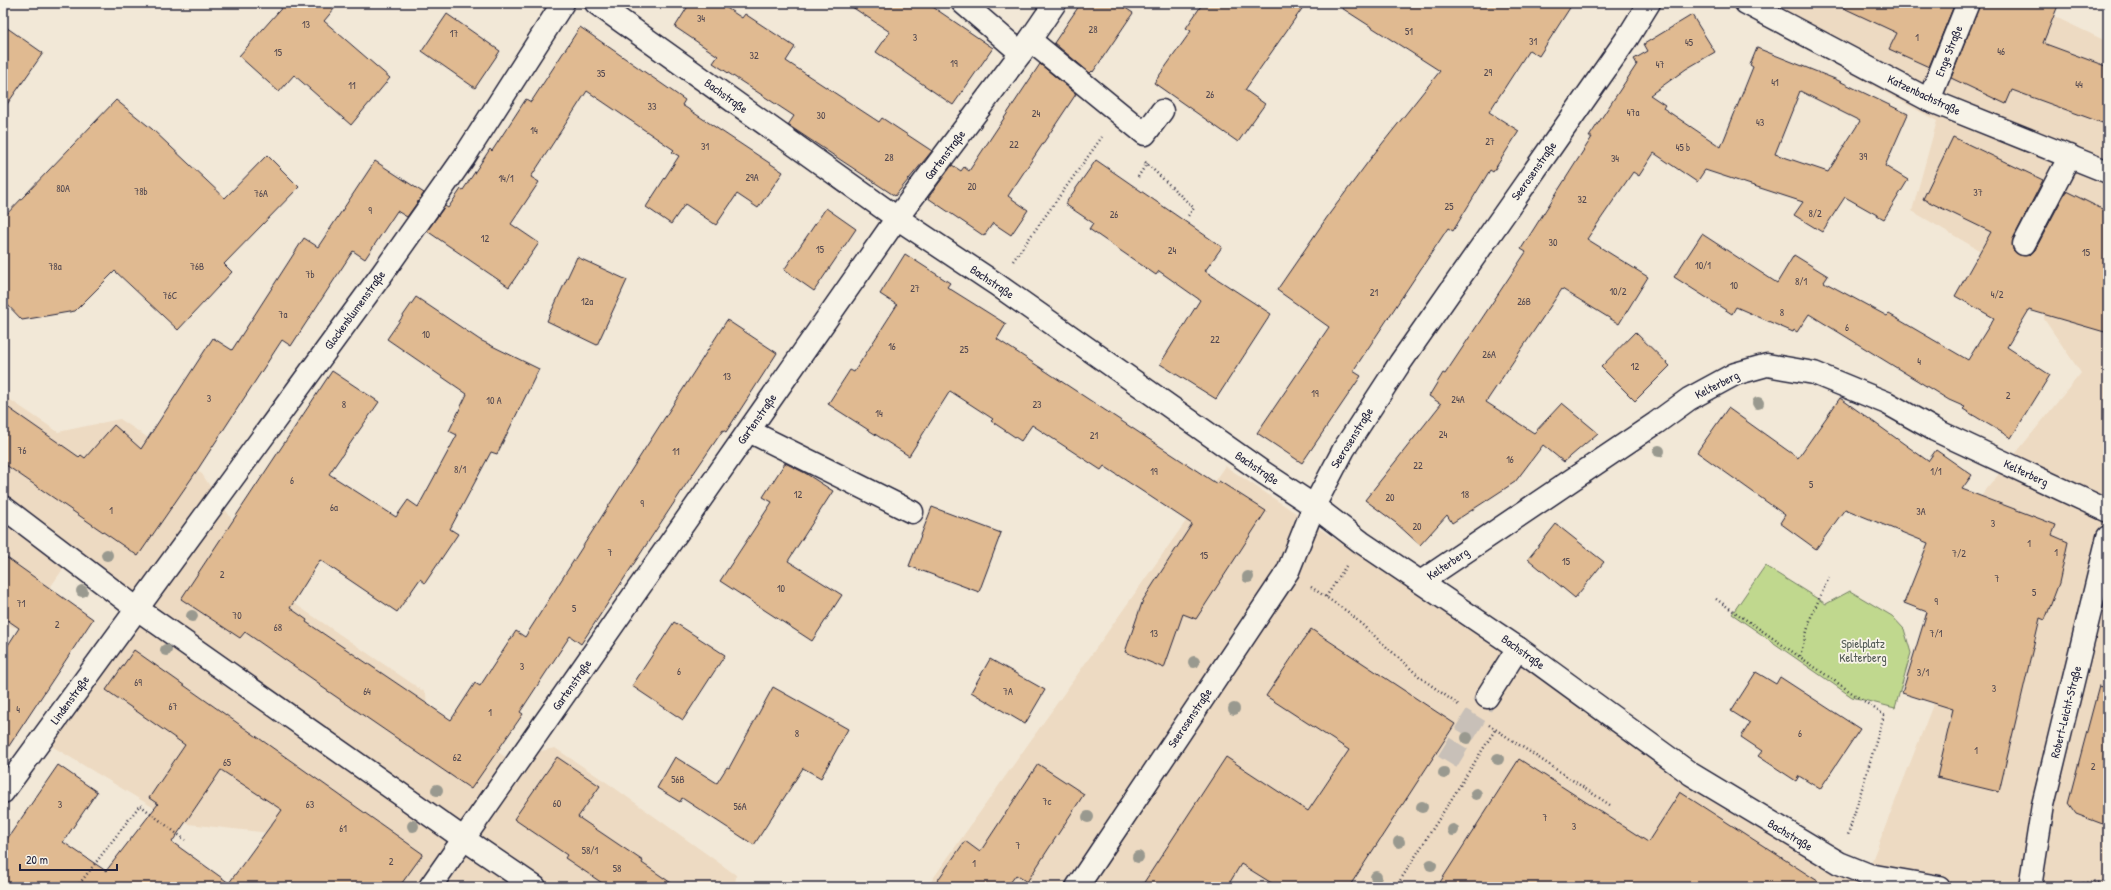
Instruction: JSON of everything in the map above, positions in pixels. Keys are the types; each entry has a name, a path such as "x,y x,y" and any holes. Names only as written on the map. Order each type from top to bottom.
{"street":[{"name":"Glockenblumenstraße","path":"136,608 463,159 563,3"},
{"name":"Bachstraße","path":"596,3 897,218 996,284 1264,474 1314,506 1361,542 1422,581 1518,648 1691,774 1839,864 1869,875 1939,887"},
{"path":"964,3 1026,46 1145,134 1162,111"},
{"name":"Gartenstraße","path":"430,887 897,218 1026,46 1055,3"},
{"name":"Seerosenstraße","path":"1077,887 1288,571 1314,506 1334,464 1396,370 1628,37 1649,3"},
{"name":"Katzenbachstraße","path":"1746,3 1929,100 2108,172"},
{"name":"Enge Straße","path":"1929,100 1968,3"},
{"path":"2024,244 2070,156"},
{"name":"Kelterberg","path":"1422,581 1656,423 1689,399 1735,374 1767,365 1814,373 1887,403 1935,430 2108,511"},
{"path":"749,431 912,512"},
{"path":"3,507 136,608 464,839 535,887"},
{"name":"Robert-Leicht-Straße","path":"2030,887 2043,805 2108,537"},
{"name":"Lindenstraße","path":"3,792 136,608"},
{"path":"1488,697 1518,648"}],"path":[{"path":"996,284 1104,134"},
{"path":"1141,158 1194,208 1188,216"},
{"path":"1138,177 1147,163"},
{"path":"1326,597 1361,542"},
{"path":"1288,571 1348,612 1421,678 1464,708"},
{"path":"1800,656 1811,617 1830,577"},
{"path":"1716,599 1884,715 1839,864"},
{"path":"1482,721 1610,805"},
{"path":"1396,887 1495,730"},
{"path":"77,887 140,805 185,840"},
{"path":"2067,887 2094,880 2108,886"}],"shaded area":[{"path":"1723,3 2026,3 2108,42 2108,887 927,887 1225,466 1719,794 1864,881 1974,600 1929,560 2081,373 2044,319 2044,288 1912,211 1937,121"},
{"path":"3,395 58,432 120,419 202,474 231,518 271,544 254,576 426,693 427,707 507,758 555,748 609,784 736,875 735,887 344,887 269,833 179,823 45,742 134,618 63,569 21,629 3,624"}],"green space":[{"name":"Spielplatz Kelterberg","path":"1765,566 1826,604 1850,591 1892,616 1904,629 1911,653 1895,708 1852,697 1732,614"}],"building":[{"path":"286,3 339,3 324,21 390,78 351,125 294,75 279,92 239,56"},
{"path":"690,3 719,3 742,18 745,14 795,47 786,61 879,122 882,118 932,151 895,196 788,125 794,116 713,63 718,56 675,27"},
{"path":"846,3 927,3 993,48 953,105 876,52 890,32"},
{"path":"1081,3 1118,3 1133,13 1093,72 1092,71 1090,73 1054,43"},
{"path":"1203,3 1306,3 1245,90 1265,104 1238,142 1154,83 1191,31 1186,28"},
{"path":"1334,3 1573,3 1539,56 1529,50 1489,112 1519,131 1493,172 1490,170 1453,231 1448,228 1353,371 1361,376 1302,463 1257,433 1329,327 1277,290 1330,213 1374,154 1440,71"},
{"path":"1833,3 1955,3 1929,67 1889,49 1897,33"},
{"path":"1980,3 2059,3 2043,43 2108,67 2108,125 2012,90 2006,104 1951,78"},
{"path":"447,14 500,51 475,88 422,51"},
{"path":"1692,15 1715,52 1686,69 1650,95 1665,105 1663,108 1721,147 1753,67 1750,65 1757,48 1835,79 1908,114 1885,166 1908,180 1884,219 1845,197 1822,232 1794,215 1803,202 1705,170 1697,182 1654,153 1639,176 1633,172 1587,239 1648,277 1619,324 1562,289 1486,402 1534,433 1562,403 1598,433 1564,462 1543,445 1515,482 1452,523 1447,515 1420,545 1396,523 1365,500 1441,404 1429,396 1443,373 1445,374 1526,252 1521,249 1592,137 1589,137 1637,64 1634,59 1648,51 1644,44","holes":["1800,91 1860,121 1828,172 1775,154"]},
{"path":"3,25 43,53 3,110"},
{"path":"580,27 685,100 682,105 783,172 758,208 737,194 716,225 685,204 671,224 646,207 679,156 672,152 674,150 587,91 531,177 539,182 511,224 539,243 509,287 427,231 445,206 448,208 461,189 463,190 490,149 492,151 526,99 531,102"},
{"path":"1040,64 1076,94 1008,196 1028,210 1011,235 993,223 984,236 928,198 952,165 961,171 964,167 969,171"},
{"path":"116,100 152,129 225,198 267,155 299,187 224,264 232,272 178,330 115,271 75,311 22,320 3,300 3,218"},
{"path":"1953,137 2043,180 2013,239 2013,250 2019,255 2030,255 2035,250 2066,191 2108,212 2108,333 2029,310 2007,347 2050,375 2011,438 1963,409 1965,407 1949,400 1809,314 1797,332 1794,330 1793,332 1736,307 1732,314 1674,277 1702,234 1777,283 1794,255 1828,276 1824,282 1887,316 1889,314 1968,360 1994,318 1955,296 1991,232 1923,199"},
{"path":"1096,160 1222,247 1205,271 1271,314 1216,399 1160,364 1200,300 1159,271 1156,275 1089,229 1093,223 1065,204"},
{"path":"375,161 424,193 407,217 397,211 365,259 353,251 291,346 282,340 198,469 138,556 3,463 3,404 79,457 81,455 85,458 114,425 141,449 213,338 232,350 304,238 318,247"},
{"path":"826,208 856,229 814,291 784,270"},
{"path":"905,254 950,283 947,287 1006,324 997,339 1217,484 1219,481 1266,511 1196,619 1183,614 1164,668 1125,652 1143,600 1192,524 1104,466 1101,470 1032,425 1021,441 991,421 993,419 950,391 909,456 828,404 850,370 854,372 897,305 880,294"},
{"path":"577,257 627,280 597,345 547,321"},
{"path":"416,297 480,340 539,369 497,454 491,452 450,529 458,534 425,583 420,579 397,612 320,560 290,608 307,620 306,622 451,720 475,683 480,686 516,631 525,637 727,320 777,353 726,432 723,430 685,486 581,644 570,636 520,712 523,714 471,789 319,685 320,684 245,632 240,638 181,599 332,371 379,402 329,474 396,517 408,500 418,507 457,435 449,431 467,394 387,339"},
{"path":"1635,332 1670,366 1635,401 1601,367"},
{"path":"1840,398 1928,461 1936,450 1972,475 1962,489 2056,525 2052,535 2068,542 2059,583 2045,620 2040,618 1999,792 1937,777 1953,709 1902,693 1927,612 1904,603 1928,543 1845,509 1816,549 1780,523 1785,515 1697,452 1728,408 1798,458"},
{"path":"785,463 805,473 833,491 788,561 842,595 812,641 720,581 772,502 763,497"},
{"path":"932,507 1001,533 979,592 909,566"},
{"path":"1556,524 1604,562 1575,598 1528,559"},
{"path":"3,555 93,619 3,755 3,653 19,628 3,617"},
{"path":"674,622 725,655 683,720 632,686"},
{"path":"1311,629 1455,724 1349,887 1278,887 1241,864 1227,887 1141,887 1226,757 1308,811 1349,750 1266,696"},
{"path":"134,650 423,854 399,887 3,887 3,845 58,765 97,792 63,842 106,871 158,804 149,798 185,745 106,690","holes":["221,770 282,810 229,883 172,842"]},
{"path":"990,659 1045,690 1025,724 971,692"},
{"path":"1756,672 1776,684 1780,677 1860,729 1820,789 1799,776 1796,781 1758,756 1762,751 1741,737 1750,723 1731,711"},
{"path":"2099,686 2108,688 2108,826 2076,814 2068,803"},
{"path":"773,687 848,729 821,778 803,768 754,845 682,798 680,802 657,788 675,757 717,783 727,767 729,768"},
{"path":"557,757 600,786 578,817 643,861 642,863 677,887 608,887 565,858 567,855 514,819"},
{"path":"1519,759 1648,842 1680,792 1827,887 1437,887"},
{"path":"1038,764 1084,794 1027,882 1016,875 1007,887 933,887 965,841 980,852"}],"tunnel":[{"path":"1447,762 1487,697"}]}
